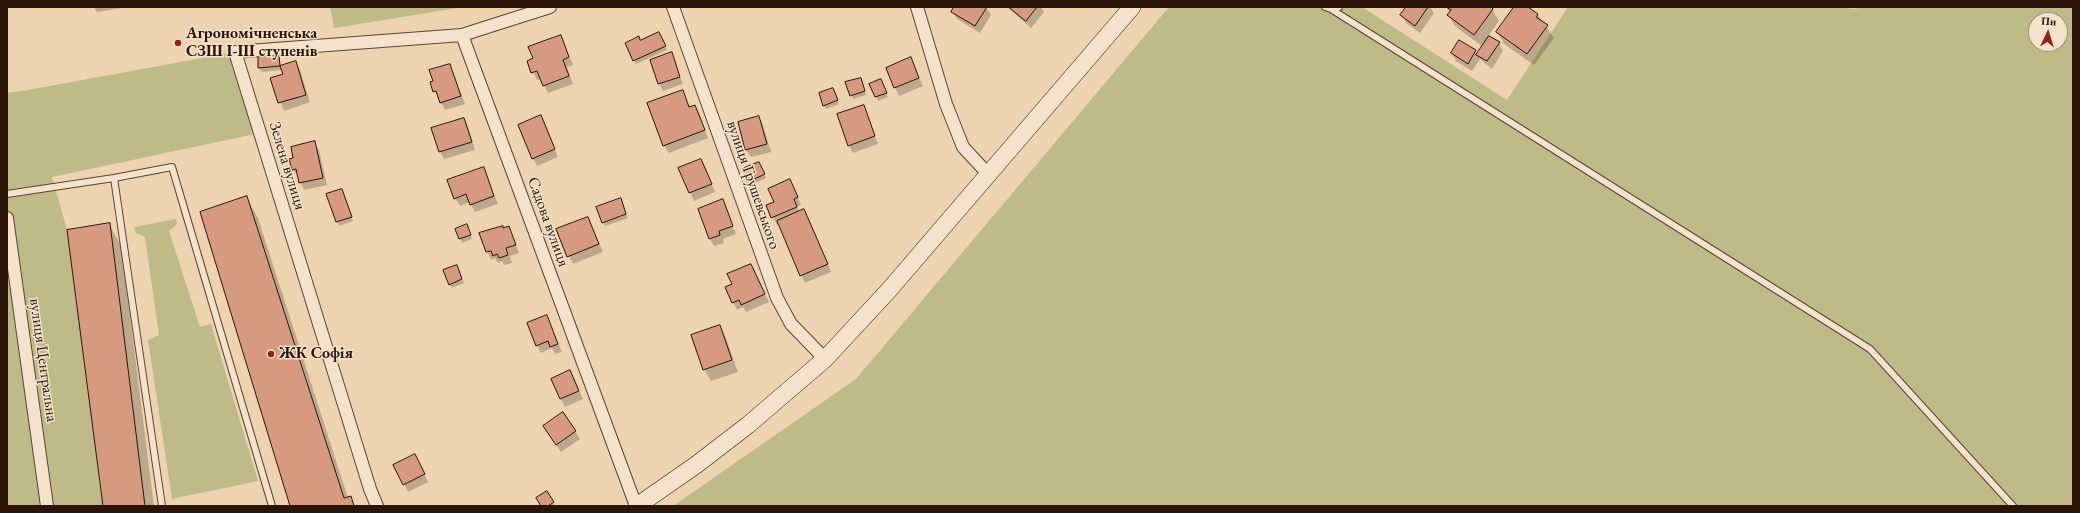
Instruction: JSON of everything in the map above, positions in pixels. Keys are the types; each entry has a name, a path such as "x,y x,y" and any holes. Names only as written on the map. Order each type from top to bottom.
{"main road":[{"path":"636,506 696,465 748,425 825,359 889,290 1132,7"}],"street":[{"path":"462,35 550,7"},
{"name":"вулиця Грушевського","path":"673,7 776,298 791,324 825,359"},
{"path":"917,7 946,104 963,147 989,175"},
{"name":"Зелена вулиця","path":"377,506 370,489 235,52 462,35"},
{"name":"Садова вулиця","path":"462,35 636,506"},
{"name":"вулиця Центральна","path":"7,218 47,506"}],"lane":[{"path":"1328,8 1339,7"},
{"path":"1328,8 1870,349 2014,506"},
{"path":"7,194 114,178 172,167 272,506"},
{"path":"114,178 162,506"}],"shaded area":[{"path":"330,7 464,7 334,28"},
{"path":"1169,7 1362,7 1507,100 1568,7 1829,7 1857,9 1857,7 2073,7 2073,506 673,506 856,379"},
{"path":"235,52 260,133 52,177 67,230 103,506 7,506 7,93"},
{"path":"176,219 177,224 169,231 200,327 211,324 258,481 172,499 148,340 159,335 145,237 136,233 134,227"}],"building":[{"path":"954,7 987,7 975,26 951,12"},
{"path":"1009,7 1037,7 1026,21"},
{"path":"1406,7 1428,7 1415,26 1400,15"},
{"path":"1446,7 1491,7 1493,9 1474,35 1447,15 1451,10"},
{"path":"1514,7 1528,7 1538,14 1536,17 1548,25 1527,54 1496,32"},
{"path":"659,32 666,46 633,61 625,43 639,36 640,40"},
{"path":"561,35 569,57 563,60 569,76 543,86 537,71 531,73 527,61 533,58 528,47"},
{"path":"1489,36 1500,42 1487,61 1476,55"},
{"path":"1459,40 1476,50 1468,64 1451,53"},
{"path":"672,52 680,77 658,84 650,60"},
{"path":"279,55 280,66 258,68 258,57"},
{"path":"911,57 919,78 894,88 886,68"},
{"path":"296,61 306,95 278,103 270,78 283,74 280,66"},
{"path":"450,64 461,96 440,103 436,91 433,92 430,82 433,81 429,70"},
{"path":"861,78 865,91 850,96 845,82"},
{"path":"881,79 887,93 875,97 869,84"},
{"path":"833,88 838,100 823,106 819,93"},
{"path":"683,90 689,107 695,105 705,130 663,146 647,103"},
{"path":"864,105 875,136 848,146 837,114"},
{"path":"541,115 555,149 532,159 518,125"},
{"path":"759,116 767,144 745,150 738,122"},
{"path":"464,118 472,142 439,152 431,128"},
{"path":"315,141 323,178 299,183 296,169 292,170 289,159 293,158 291,147"},
{"path":"701,159 712,184 689,193 678,168"},
{"path":"759,162 765,174 748,182 742,169"},
{"path":"484,167 494,196 470,205 466,194 454,199 447,180"},
{"path":"790,179 798,197 794,199 797,207 771,218 766,205 774,202 768,189"},
{"path":"342,189 352,217 336,222 326,194"},
{"name":"ЖК Софія","path":"247,196 344,498 351,496 354,506 290,506 200,212"},
{"path":"621,198 626,214 602,223 596,207"},
{"path":"723,199 733,226 719,231 720,235 709,239 698,209"},
{"path":"804,209 828,264 800,276 777,221"},
{"path":"588,217 599,244 567,257 556,229"},
{"path":"110,223 145,506 103,506 67,230"},
{"path":"467,224 471,235 459,239 455,229"},
{"path":"503,226 503,228 509,226 516,245 506,248 508,255 499,258 497,254 493,256 491,251 486,252 479,233"},
{"path":"751,264 765,294 741,305 739,300 732,303 725,287 732,284 727,274"},
{"path":"457,265 462,279 449,285 443,270"},
{"path":"547,315 558,344 550,347 548,341 536,346 527,323"},
{"path":"720,325 732,360 703,370 691,335"},
{"path":"570,370 579,391 560,399 551,379"},
{"path":"563,412 576,431 556,445 543,426"},
{"path":"415,454 425,474 403,485 393,465"},
{"path":"547,491 554,502 548,506 541,506 536,498"}],"place":[{"name":"Агрономічненська СЗШ І-ІІІ ступенів","path":"178,43"},
{"name":"ЖК Софія","path":"271,354"}]}
